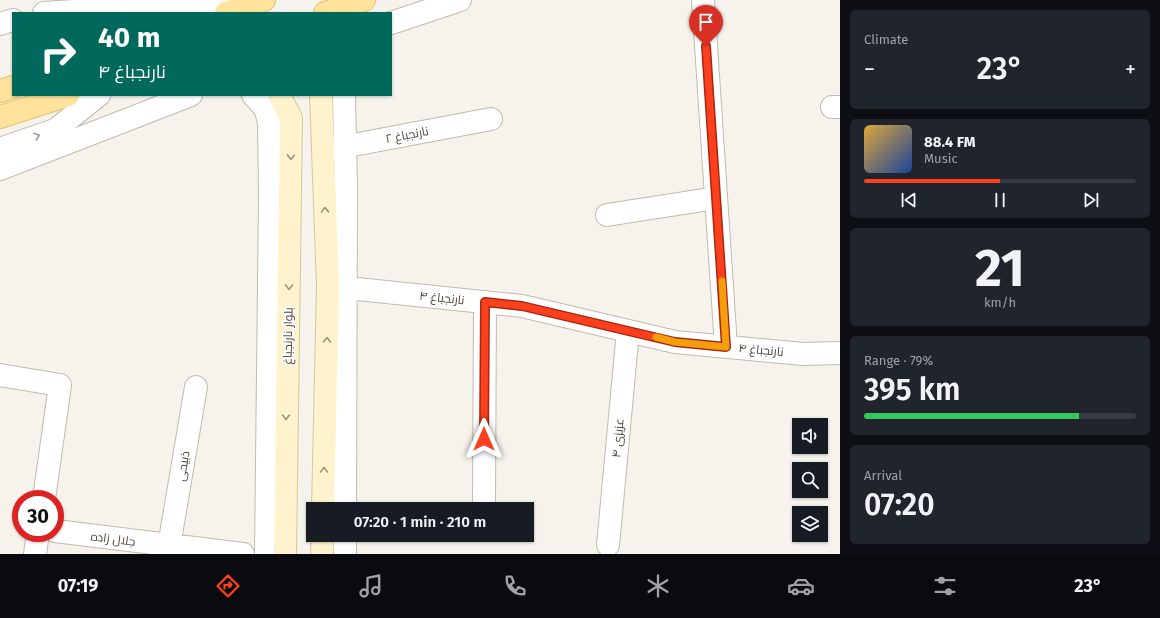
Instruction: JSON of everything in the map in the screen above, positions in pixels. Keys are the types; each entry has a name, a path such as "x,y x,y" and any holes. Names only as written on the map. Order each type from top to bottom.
{"main road":[{"path":"229,12 264,0"},
{"path":"329,12 352,6"},
{"path":"0,91 12,87"},
{"path":"0,117 65,96"},
{"name":"بلوار نارنجباغ","path":"280,96 291,118 285,554"},
{"path":"321,96 323,151 337,287 323,502"},
{"path":"322,554 323,542"}],"street":[{"path":"54,12 142,3 238,0"},
{"path":"392,23 460,0"},
{"path":"703,0 726,347"},
{"path":"0,24 12,20"},
{"path":"0,149 55,130 98,96"},
{"path":"0,169 188,96"},
{"path":"254,96 265,108 269,122 270,193 266,554"},
{"path":"344,96 346,146 337,287 345,502"},
{"name":"نارنجباغ ۲","path":"323,151 491,119"},
{"path":"607,214 716,198"},
{"name":"نارنجباغ ۴","path":"337,287 522,306 675,342 803,354 840,353"},
{"path":"484,500 485,302"},
{"name":"عزیزی ۴","path":"608,545 628,331"},
{"path":"0,375 60,385 45,490"},
{"name":"ذبیحی","path":"169,546 196,387"},
{"name":"جلال زاده","path":"64,533 243,554"},
{"path":"35,554 37,542"},
{"path":"345,542 345,554"}],"slow traffic":[{"path":"656,337 675,342 726,347 722,281"}],"route":[{"path":"484,439 485,302 522,306 675,342 726,347 706,46"}]}
